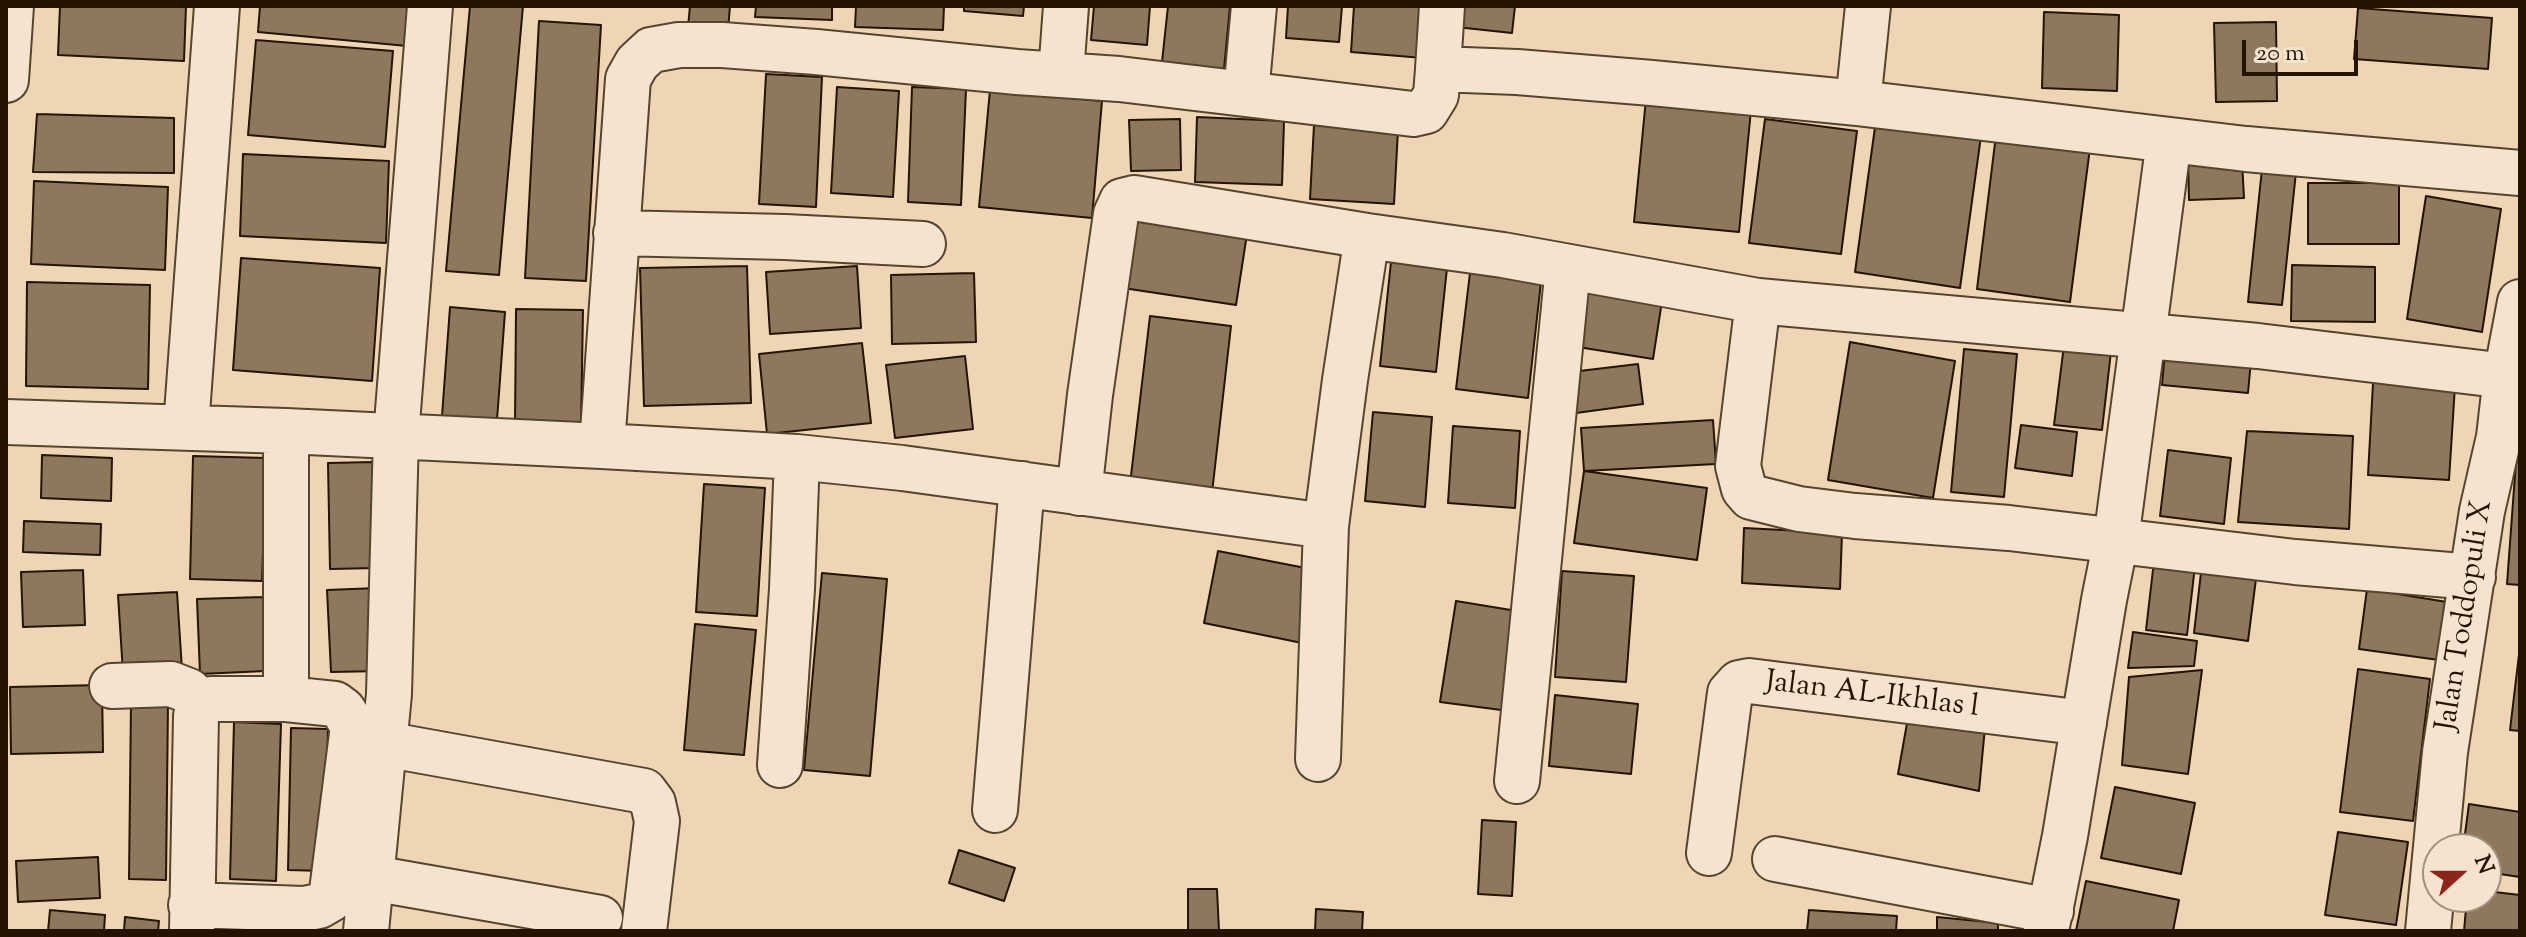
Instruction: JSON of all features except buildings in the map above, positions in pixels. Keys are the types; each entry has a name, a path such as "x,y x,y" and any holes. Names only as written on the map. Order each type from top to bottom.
{"street":[{"path":"6,80 11,6"},
{"path":"186,427 217,6"},
{"path":"366,931 389,694 396,436 430,6"},
{"path":"1061,74 1066,6"},
{"path":"1246,94 1254,6"},
{"path":"602,446 628,79 637,63 651,50 679,45 722,45 1061,74 1413,114 1426,111 1436,95 1442,6"},
{"path":"1858,103 1868,6"},
{"path":"1438,69 1652,83 1858,103 2246,149 2520,173"},
{"path":"1775,859 2048,921 2116,540 2169,140"},
{"path":"1079,493 1116,214 1122,201 1134,198 1503,255 1758,301 2258,346 2506,376"},
{"path":"616,233 923,244"},
{"path":"1318,759 1326,526 1367,236"},
{"path":"1517,781 1568,267"},
{"path":"1758,301 1738,466 1744,489 1751,497 1799,509 1855,516 2009,528 2295,562 2473,577"},
{"name":"Jalan Toddopuli X","path":"2428,931 2445,752 2482,511 2510,438 2506,376 2520,302"},
{"path":"6,422 286,431 797,457 1326,526"},
{"path":"286,431 286,699"},
{"path":"780,765 797,457"},
{"path":"995,810 1022,484"},
{"name":"Jalan AL-Ikhlas l","path":"1709,853 1730,693 1739,683 1749,681 2084,723"},
{"path":"112,686 171,684 189,691 200,704"},
{"path":"211,699 286,699 335,704 353,726 331,899 304,909 191,918 196,716 200,704 211,699"},
{"path":"384,744 644,791 653,803 657,821 644,931"},
{"path":"372,878 600,918"}]}
